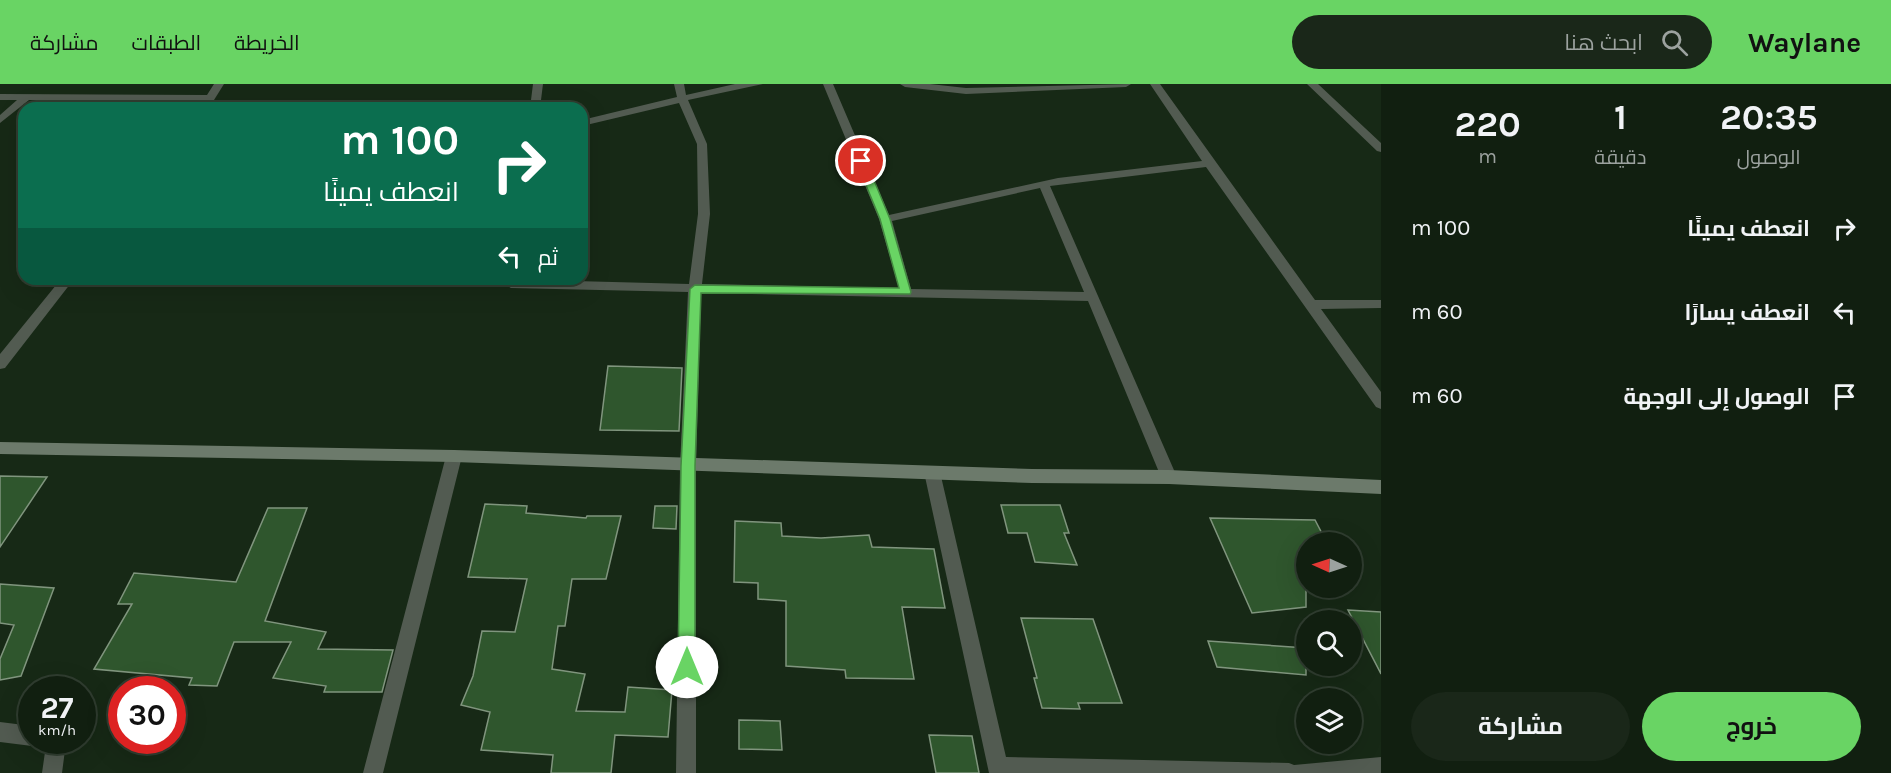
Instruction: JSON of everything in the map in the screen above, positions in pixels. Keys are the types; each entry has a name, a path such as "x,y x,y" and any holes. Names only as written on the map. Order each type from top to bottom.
{"street":[{"path":"207,102 219,84"},
{"path":"536,102 538,84"},
{"path":"588,122 611,119 681,91 758,84"},
{"path":"828,84 885,219 906,292"},
{"path":"904,84 966,92 1126,84"},
{"path":"1155,84 1169,107 1381,403"},
{"path":"1312,84 1381,149"},
{"path":"681,91 702,144 704,214 695,289 688,466 686,773"},
{"path":"0,97 210,98"},
{"path":"21,102 27,97"},
{"path":"0,120 18,105"},
{"path":"885,219 1044,184 1210,163"},
{"path":"1044,184 1169,477"},
{"path":"0,364 63,285"},
{"path":"548,285 1094,297"},
{"path":"1313,305 1381,304"},
{"path":"0,448 454,456 688,466 1169,477 1381,487"},
{"path":"373,773 454,456"},
{"path":"932,472 998,770 1288,773"},
{"path":"0,732 18,734"},
{"path":"52,773 54,754"},
{"path":"1300,773 1381,767"}],"building":[{"path":"608,366 682,368 679,431 600,430"},
{"path":"0,476 47,477 0,547"},
{"path":"485,504 527,506 526,513 586,518 587,516 621,516 606,579 572,579 565,626 558,626 552,669 585,674 576,711 625,712 628,687 672,690 668,737 615,735 611,773 551,773 553,755 481,750 490,712 461,705 473,676 482,631 515,632 527,579 468,577"},
{"path":"1001,505 1060,505 1069,533 1064,533 1077,565 1035,562 1027,533 1008,533"},
{"path":"655,506 677,506 676,529 653,528"},
{"path":"268,508 307,508 265,621 326,632 318,649 393,650 382,692 324,692 326,686 273,678 291,642 234,642 217,686 189,685 192,678 186,676 94,669 132,604 118,604 134,573 236,582"},
{"path":"1210,518 1315,520 1321,532 1296,532 1296,598 1306,598 1306,607 1252,613"},
{"path":"735,521 781,523 782,536 821,538 869,535 872,547 934,549 945,608 902,607 914,679 846,678 845,670 786,666 786,601 758,599 758,583 734,582"},
{"path":"0,584 54,588 21,676 0,680 0,659 14,625 0,623"},
{"path":"1362,611 1381,612 1381,674 1362,637"},
{"path":"1021,618 1093,619 1122,703 1078,703 1080,709 1042,708 1034,678 1037,678"},
{"path":"1208,641 1296,647 1296,674 1217,667"},
{"path":"739,720 780,721 782,750 739,749"},
{"path":"929,735 972,736 979,773 936,773"}],"route":[{"path":"687,667 688,466 695,289 906,292 885,219 861,161"}]}
